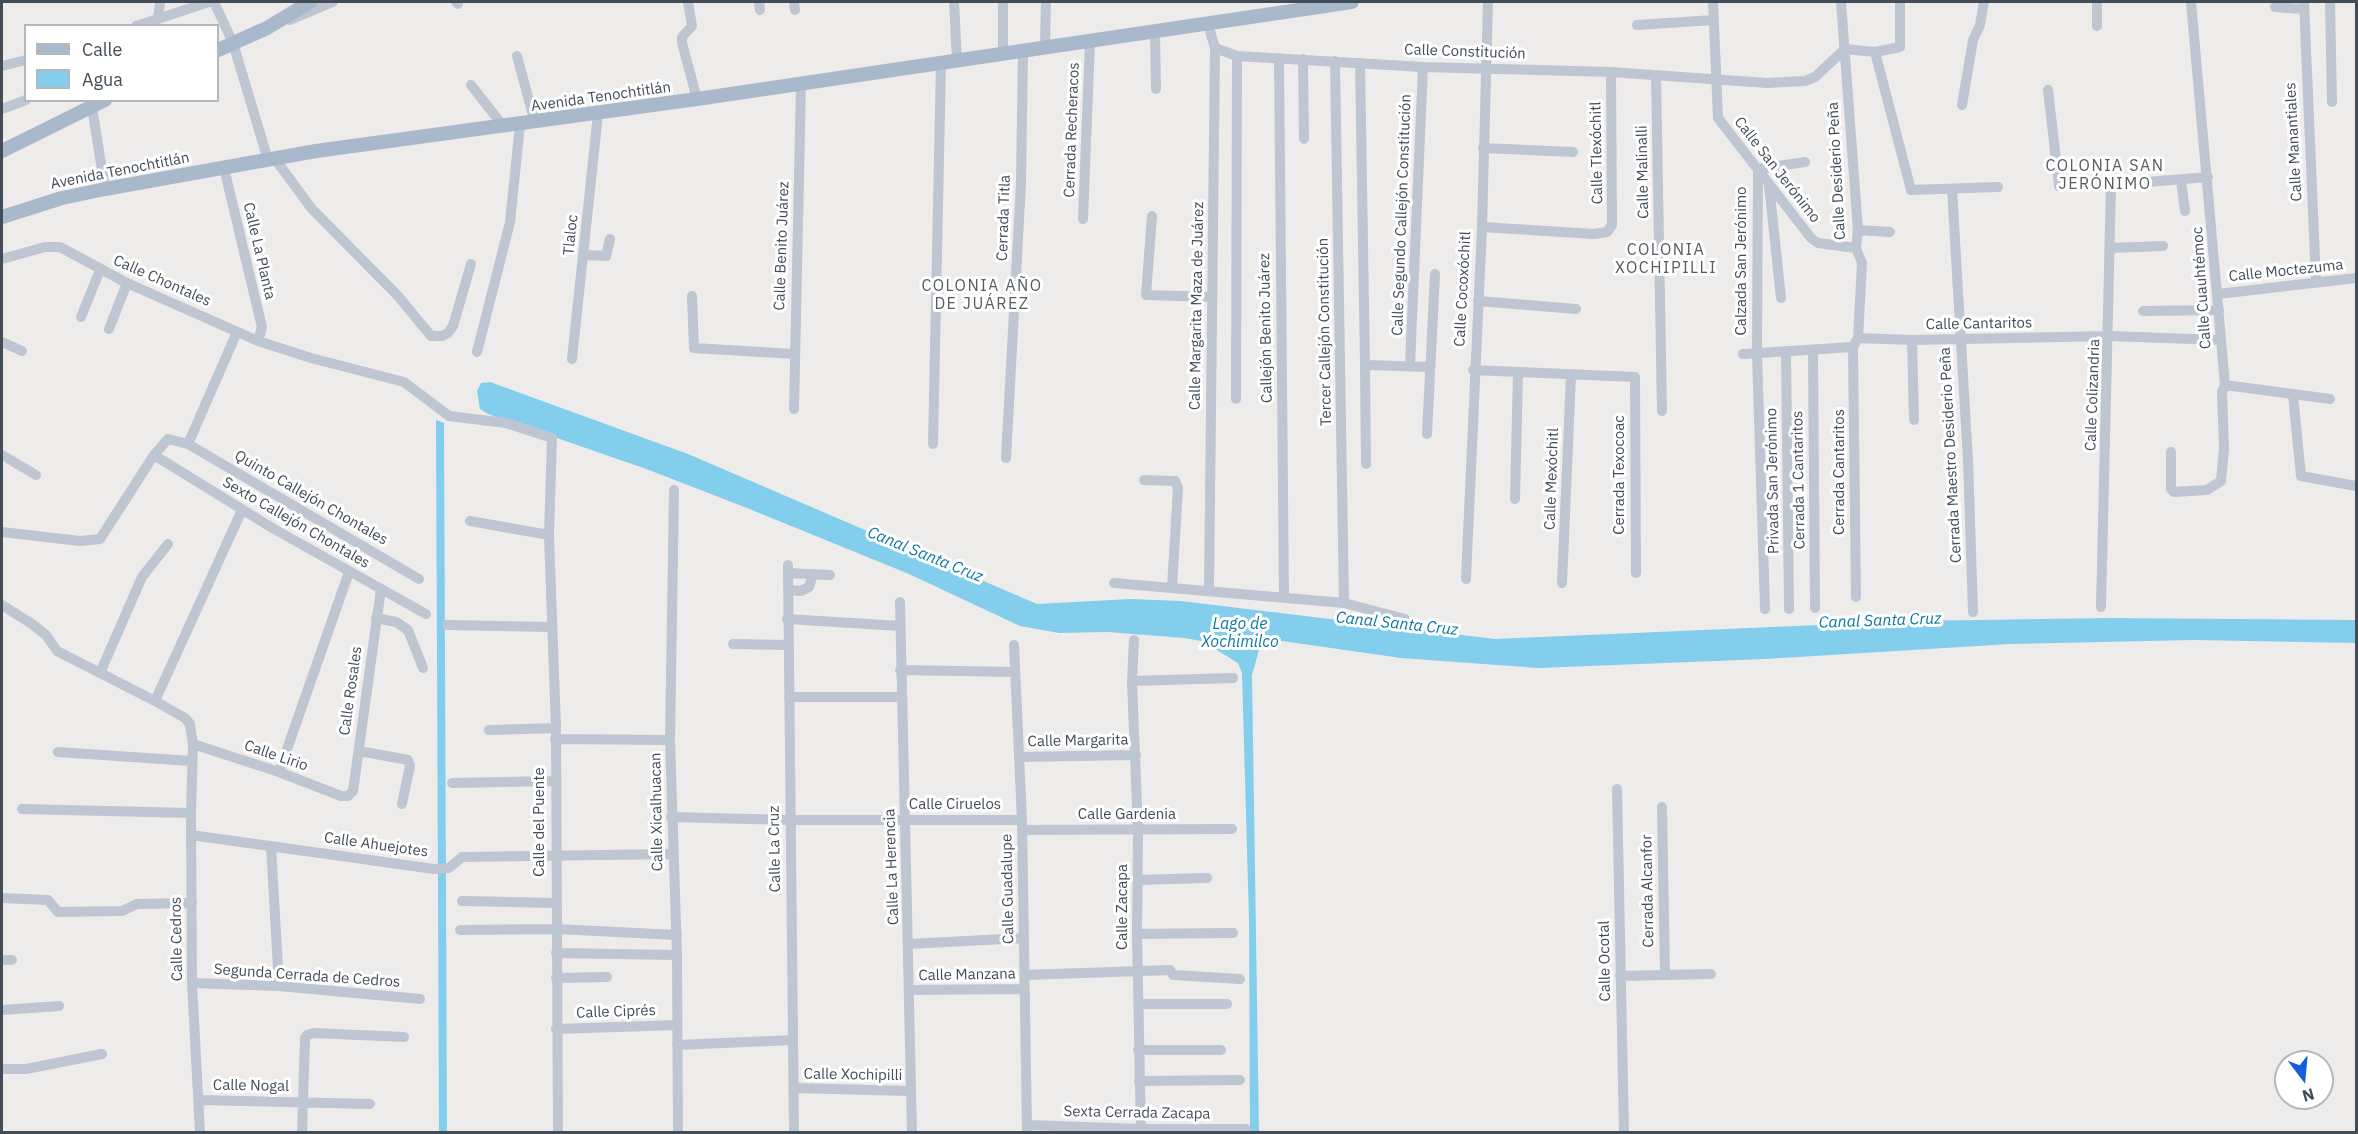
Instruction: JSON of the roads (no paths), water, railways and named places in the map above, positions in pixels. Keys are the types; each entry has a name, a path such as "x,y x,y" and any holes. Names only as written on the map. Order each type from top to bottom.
{"main road":[{"path":"219,50 267,28 310,2"},
{"name":"Avenida Tenochtitlán","path":"2,217 62,198 271,159 598,114 1090,42 1332,3 1352,2"},
{"path":"2,151 101,102"}],"street":[{"path":"158,18 160,2"},
{"path":"141,24 212,2 233,43 271,159 312,209 399,297 430,336 442,336 448,333 453,326 471,264"},
{"path":"267,28 333,2"},
{"path":"688,2 692,26 682,37 682,44 697,99"},
{"path":"954,2 957,60"},
{"path":"1003,2 1003,53"},
{"path":"1045,48 1046,2"},
{"name":"Calle Cocoxóchitl","path":"1466,579 1473,370 1482,227 1488,2"},
{"name":"Calle San Jerónimo","path":"1713,2 1718,118 1811,238 1818,243 1856,248"},
{"name":"Calle Desiderio Peña","path":"1840,2 1858,230 1856,248 1862,263 1855,342"},
{"path":"1845,49 1875,52 1900,47 1900,2"},
{"path":"1962,105 1973,40 1980,25 1984,2"},
{"path":"2097,2 2097,26"},
{"name":"Calle Cuauhtémoc","path":"2171,452 2171,489 2174,492 2207,490 2221,481 2224,448 2222,392 2225,385 2191,2"},
{"path":"2330,2 2332,102"},
{"path":"2275,7 2303,5"},
{"name":"Calle Manantiales","path":"2303,5 2316,282"},
{"path":"1637,25 1714,20"},
{"name":"Calle Margarita Maza de Juárez","path":"1208,24 1215,48 1209,589"},
{"path":"1155,32 1156,89"},
{"name":"Cerrada Recheracos","path":"1083,219 1090,42"},
{"name":"Calle Constitución","path":"1215,48 1237,56 1423,66 1611,72 1767,83 1805,81 1815,77 1845,49"},
{"name":"Cerrada Titla","path":"1006,458 1021,183 1023,50"},
{"path":"1875,52 1911,190 1998,187"},
{"path":"517,56 535,123"},
{"path":"1236,399 1237,56"},
{"name":"Callejón Benito Juárez","path":"1279,58 1284,597"},
{"path":"1303,59 1304,139"},
{"path":"2,66 24,60"},
{"name":"Tercer Callejón Constitución","path":"1335,61 1344,603"},
{"path":"933,444 941,62"},
{"path":"1360,63 1366,464"},
{"name":"Calle Segundo Callejón Constitución","path":"1410,365 1423,66"},
{"name":"Calle Tlexóchitl","path":"1482,227 1594,234 1607,232 1612,225 1611,72"},
{"name":"Calle Malinalli","path":"1656,76 1662,411"},
{"name":"Calle Benito Juárez","path":"794,409 801,84"},
{"path":"471,85 504,127"},
{"path":"2048,90 2060,186 2111,185 2208,177"},
{"path":"2,109 24,101"},
{"path":"92,107 105,189"},
{"name":"Tlaloc","path":"572,359 598,114"},
{"path":"477,352 510,222 520,125"},
{"path":"1483,148 1573,152"},
{"path":"1758,169 1805,162"},
{"name":"Calle La Planta","path":"224,168 261,327 258,341"},
{"name":"Calzada San Jerónimo","path":"1758,169 1757,354 1765,609"},
{"path":"2181,180 2185,211"},
{"path":"1769,184 1781,298"},
{"name":"Calle Colizandria","path":"2101,607 2111,185"},
{"name":"Cerrada Maestro Desiderio Peña","path":"1952,189 1973,612"},
{"path":"1152,216 1146,296 1211,297"},
{"path":"1858,230 1890,232"},
{"path":"584,255 606,256 610,239"},
{"path":"2111,248 2163,246"},
{"name":"Calle Chontales","path":"2,259 45,247 60,247 100,270 258,341 310,358 404,382 449,416 506,423 552,438 549,512"},
{"path":"81,317 100,270"},
{"path":"1426,434 1435,274"},
{"name":"Calle Moctezuma","path":"2218,294 2356,279"},
{"path":"109,329 128,283"},
{"path":"692,296 694,348 794,354"},
{"path":"1478,301 1576,309"},
{"path":"2143,311 2219,310"},
{"path":"188,444 237,332"},
{"name":"Calle Cantaritos","path":"1743,354 1813,351 1855,342 1912,340 2109,336 2220,340"},
{"path":"1912,340 1914,420"},
{"path":"2,342 22,351"},
{"name":"Cerrada Cantaritos","path":"1855,342 1856,597"},
{"name":"Cerrada 1 Cantaritos","path":"1813,351 1815,608"},
{"name":"Privada San Jerónimo","path":"1786,352 1789,609"},
{"path":"1365,365 1430,367"},
{"path":"1473,370 1571,376"},
{"path":"1515,499 1518,374"},
{"name":"Cerrada Texocoac","path":"1571,376 1635,377 1636,573"},
{"name":"Calle Mexóchitl","path":"1562,584 1571,376"},
{"path":"2225,385 2330,399"},
{"path":"2293,394 2301,476 2356,486"},
{"name":"Quinto Callejón Chontales","path":"154,454 168,439 188,444 419,579"},
{"path":"2,532 80,541 100,539 154,454"},
{"name":"Sexto Callejón Chontales","path":"154,454 242,510 426,614"},
{"path":"2,455 36,476"},
{"path":"1144,480 1175,481 1178,488 1172,587"},
{"name":"Calle Xicalhuacan","path":"674,490 670,740 677,954 678,1132"},
{"path":"155,700 242,510"},
{"name":"Calle del Puente","path":"549,512 556,733 555,903 558,1132"},
{"path":"470,521 549,535"},
{"path":"100,673 142,577 168,544"},
{"name":"Calle La Cruz","path":"794,1132 788,569 813,574"},
{"path":"279,772 349,572"},
{"path":"788,590 801,591 808,587 813,574 830,575"},
{"path":"1114,583 1209,589 1344,603 1405,619"},
{"name":"Calle Rosales","path":"348,796 353,791 381,589"},
{"name":"Calle La Herencia","path":"900,602 912,1132"},
{"path":"2,605 46,635 57,651 155,700 185,718 190,724 193,744"},
{"path":"376,618 396,622 408,630 423,668"},
{"path":"788,619 900,626"},
{"path":"447,625 552,627"},
{"name":"Calle Zacapa","path":"1134,640 1132,681 1138,831 1138,1050 1141,1131"},
{"path":"733,644 788,645"},
{"name":"Calle Guadalupe","path":"1014,645 1022,825 1027,1129"},
{"path":"900,670 1015,672"},
{"path":"1132,681 1233,678"},
{"path":"789,697 902,697"},
{"path":"489,730 670,740"},
{"name":"Calle Lirio","path":"193,744 279,772 341,796 348,796"},
{"name":"Calle Cedros","path":"193,744 192,983 200,1132"},
{"path":"358,751 408,760 410,766 402,804"},
{"path":"58,752 192,761"},
{"name":"Calle Margarita","path":"1020,757 1136,755"},
{"path":"452,783 556,781"},
{"name":"Calle Ocotal","path":"1617,789 1624,1132"},
{"name":"Cerrada Alcanfor","path":"1662,807 1665,975"},
{"path":"22,809 191,813"},
{"name":"Calle Ciruelos","path":"671,817 905,820 1022,825"},
{"name":"Calle Gardenia","path":"1022,825 1138,831 1232,829"},
{"name":"Calle Ahuejotes","path":"191,835 434,869 449,868 462,857 672,854"},
{"path":"272,846 279,986"},
{"path":"1137,880 1207,878"},
{"path":"2,898 48,900 58,912 122,911 137,904 192,903"},
{"path":"462,901 555,903"},
{"path":"460,930 556,929 676,935"},
{"path":"1137,934 1233,933"},
{"path":"909,944 1024,938"},
{"path":"556,953 677,954"},
{"path":"1025,975 1170,970 1173,975 1240,979"},
{"path":"1620,976 1711,974"},
{"path":"556,978 607,977"},
{"name":"Segunda Cerrada de Cedros","path":"192,983 279,986 420,999"},
{"name":"Calle Manzana","path":"910,990 1024,989"},
{"path":"1138,1004 1227,1004"},
{"path":"2,1010 59,1006"},
{"name":"Calle Ciprés","path":"556,1029 677,1025"},
{"path":"302,1103 305,1038 308,1035 404,1037"},
{"path":"677,1045 793,1040"},
{"path":"1138,1050 1221,1050"},
{"path":"2,1069 26,1069 102,1054"},
{"path":"1139,1081 1240,1080"},
{"name":"Calle Xochipilli","path":"794,1088 911,1091"},
{"name":"Calle Nogal","path":"200,1100 370,1104"},
{"name":"Calle Nogal","path":"302,1103 302,1132"},
{"name":"Sexta Cerrada Zacapa","path":"1027,1129 1141,1131 1246,1129"}],"water":[{"name":"Lago de Xochimilco","path":"490,382 688,454 1037,604 1130,599 1181,601 1495,639 1912,621 2109,618 2356,620 2356,643 2194,640 2010,644 1765,659 1539,668 1401,658 1282,641 1265,642 1259,650 1252,675 1259,1132 1250,1132 1249,920 1242,673 1238,663 1202,641 1108,632 1059,633 1020,626 909,574 747,508 649,470 488,414 480,409 477,391 481,383"},
{"path":"436,420 444,423 447,1132 439,1132"}],"district":[{"name":"COLONIA SAN JERÓNIMO","path":"2105,175"},
{"name":"COLONIA XOCHIPILLI","path":"1666,259"},
{"name":"COLONIA AÑO DE JUÁREZ","path":"982,295"}],"water label":[{"name":"Canal Santa Cruz","path":"925,555"},
{"name":"Canal Santa Cruz","path":"1880,621"},
{"name":"Canal Santa Cruz","path":"1397,624"}]}
